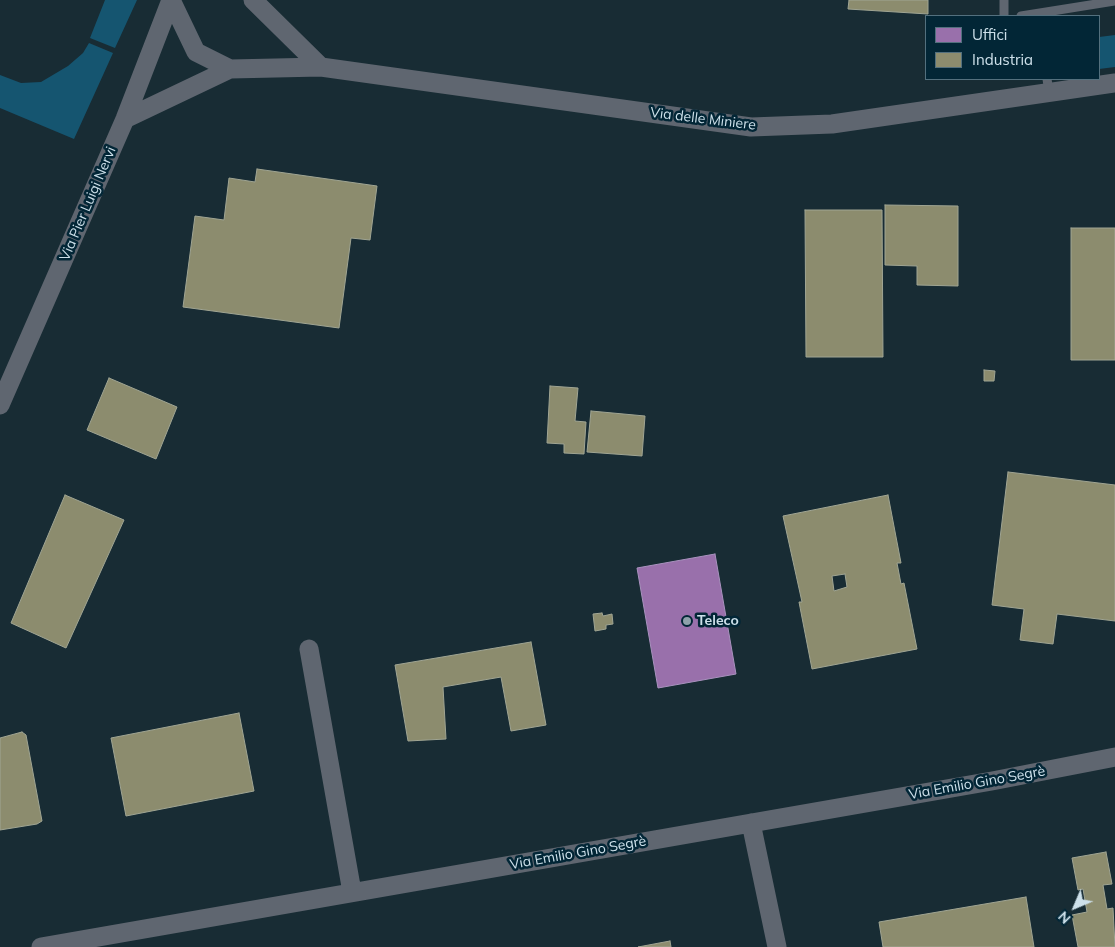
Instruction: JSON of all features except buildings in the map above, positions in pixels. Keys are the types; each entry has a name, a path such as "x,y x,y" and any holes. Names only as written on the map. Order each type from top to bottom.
{"street":[{"name":"Via delle Miniere","path":"172,0 196,52 230,70"},
{"name":"Via Pier Luigi Nervi","path":"0,405 125,119 172,0"},
{"path":"252,0 321,67"},
{"name":"Via delle Miniere","path":"125,119 230,70 321,67 751,127 832,124 1048,86 1115,83"},
{"path":"309,649 352,892"},
{"name":"Via Emilio Gino Segrè","path":"41,947 751,823 1115,757"},
{"path":"751,823 777,947"}],"lane":[{"path":"1004,0 1004,15"},
{"path":"1039,15 1115,1"}],"shaded area":[{"path":"105,0 137,0 115,48 90,38"},
{"path":"1115,35 1115,67 1100,69 1100,37"},
{"path":"89,43 113,53 74,139 0,108 0,75 21,83 41,82 68,66 83,53"}],"place":[{"name":"Teleco","path":"687,621"}]}
